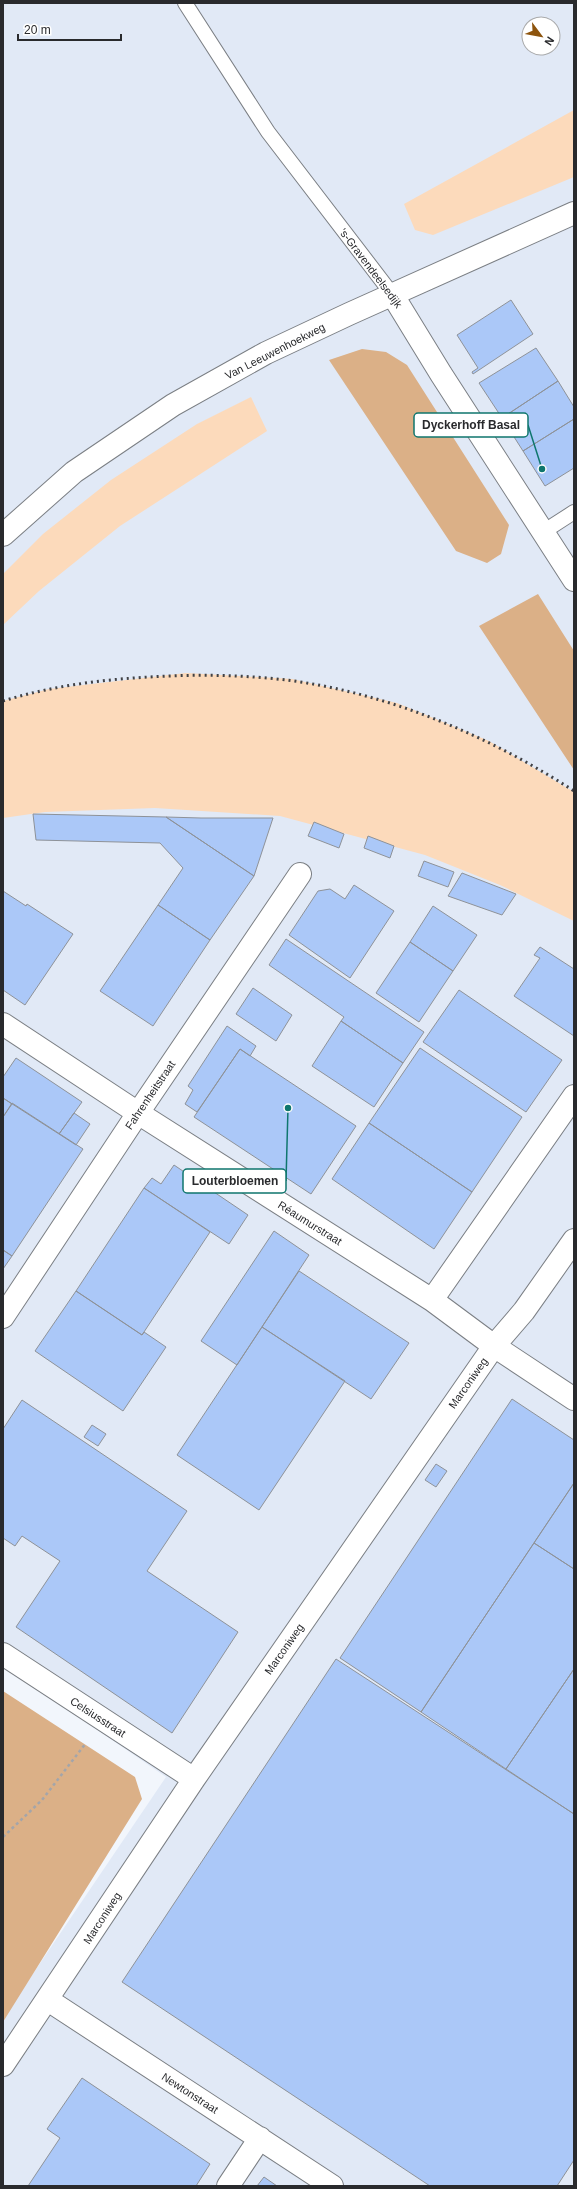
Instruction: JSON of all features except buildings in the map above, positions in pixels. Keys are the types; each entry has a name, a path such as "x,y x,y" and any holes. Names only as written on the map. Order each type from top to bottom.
{"street":[{"name":"Van Leeuwenhoekweg","path":"3,535 74,472 173,405 266,353 392,294 574,213"},
{"name":"'s-Gravendeelsedijk","path":"392,294 441,374 574,580"},
{"name":"Fahrenheitstraat","path":"3,1318 138,1113 300,874"},
{"name":"Réaumurstraat","path":"3,1024 138,1113 432,1300 494,1346 574,1399"},
{"path":"432,1300 574,1096"},
{"name":"Marconiweg","path":"3,2065 48,2000 194,1779 494,1346 524,1311 574,1240"},
{"name":"Celsiusstraat","path":"3,1654 194,1779"},
{"name":"Newtonstraat","path":"48,2000 332,2186"},
{"path":"228,2186 260,2138"}],"lane":[{"name":"'s-Gravendeelsedijk","path":"185,3 268,132 392,294"},
{"path":"543,532 574,512"}],"path":[{"path":"3,1837 42,1800 103,1720"}],"shaded area":[{"path":"3,3 574,3 574,2186 3,2186 3,2018 166,1777 3,1665"},
{"path":"574,110 574,177 433,235 415,230 404,204"},
{"path":"362,349 386,352 407,365 509,525 501,554 487,563 456,551 329,360"},
{"path":"251,397 267,431 120,526 39,591 3,625 3,574 43,534 111,480 197,424"},
{"path":"538,594 574,651 574,770 479,626"},
{"path":"186,673 292,679 397,703 489,741 574,792 574,921 500,885 425,855 280,816 155,808 45,812 3,818 3,701 49,689"},
{"path":"3,1691 135,1777 142,1799 3,2022"}],"railway":[{"path":"3,701 35,692 68,686 134,678 214,675 294,681 368,696 440,721 509,753 574,791"}],"place":[{"name":"Dyckerhoff Basal","path":"542,469"},
{"name":"Louterbloemen","path":"288,1108"}]}
